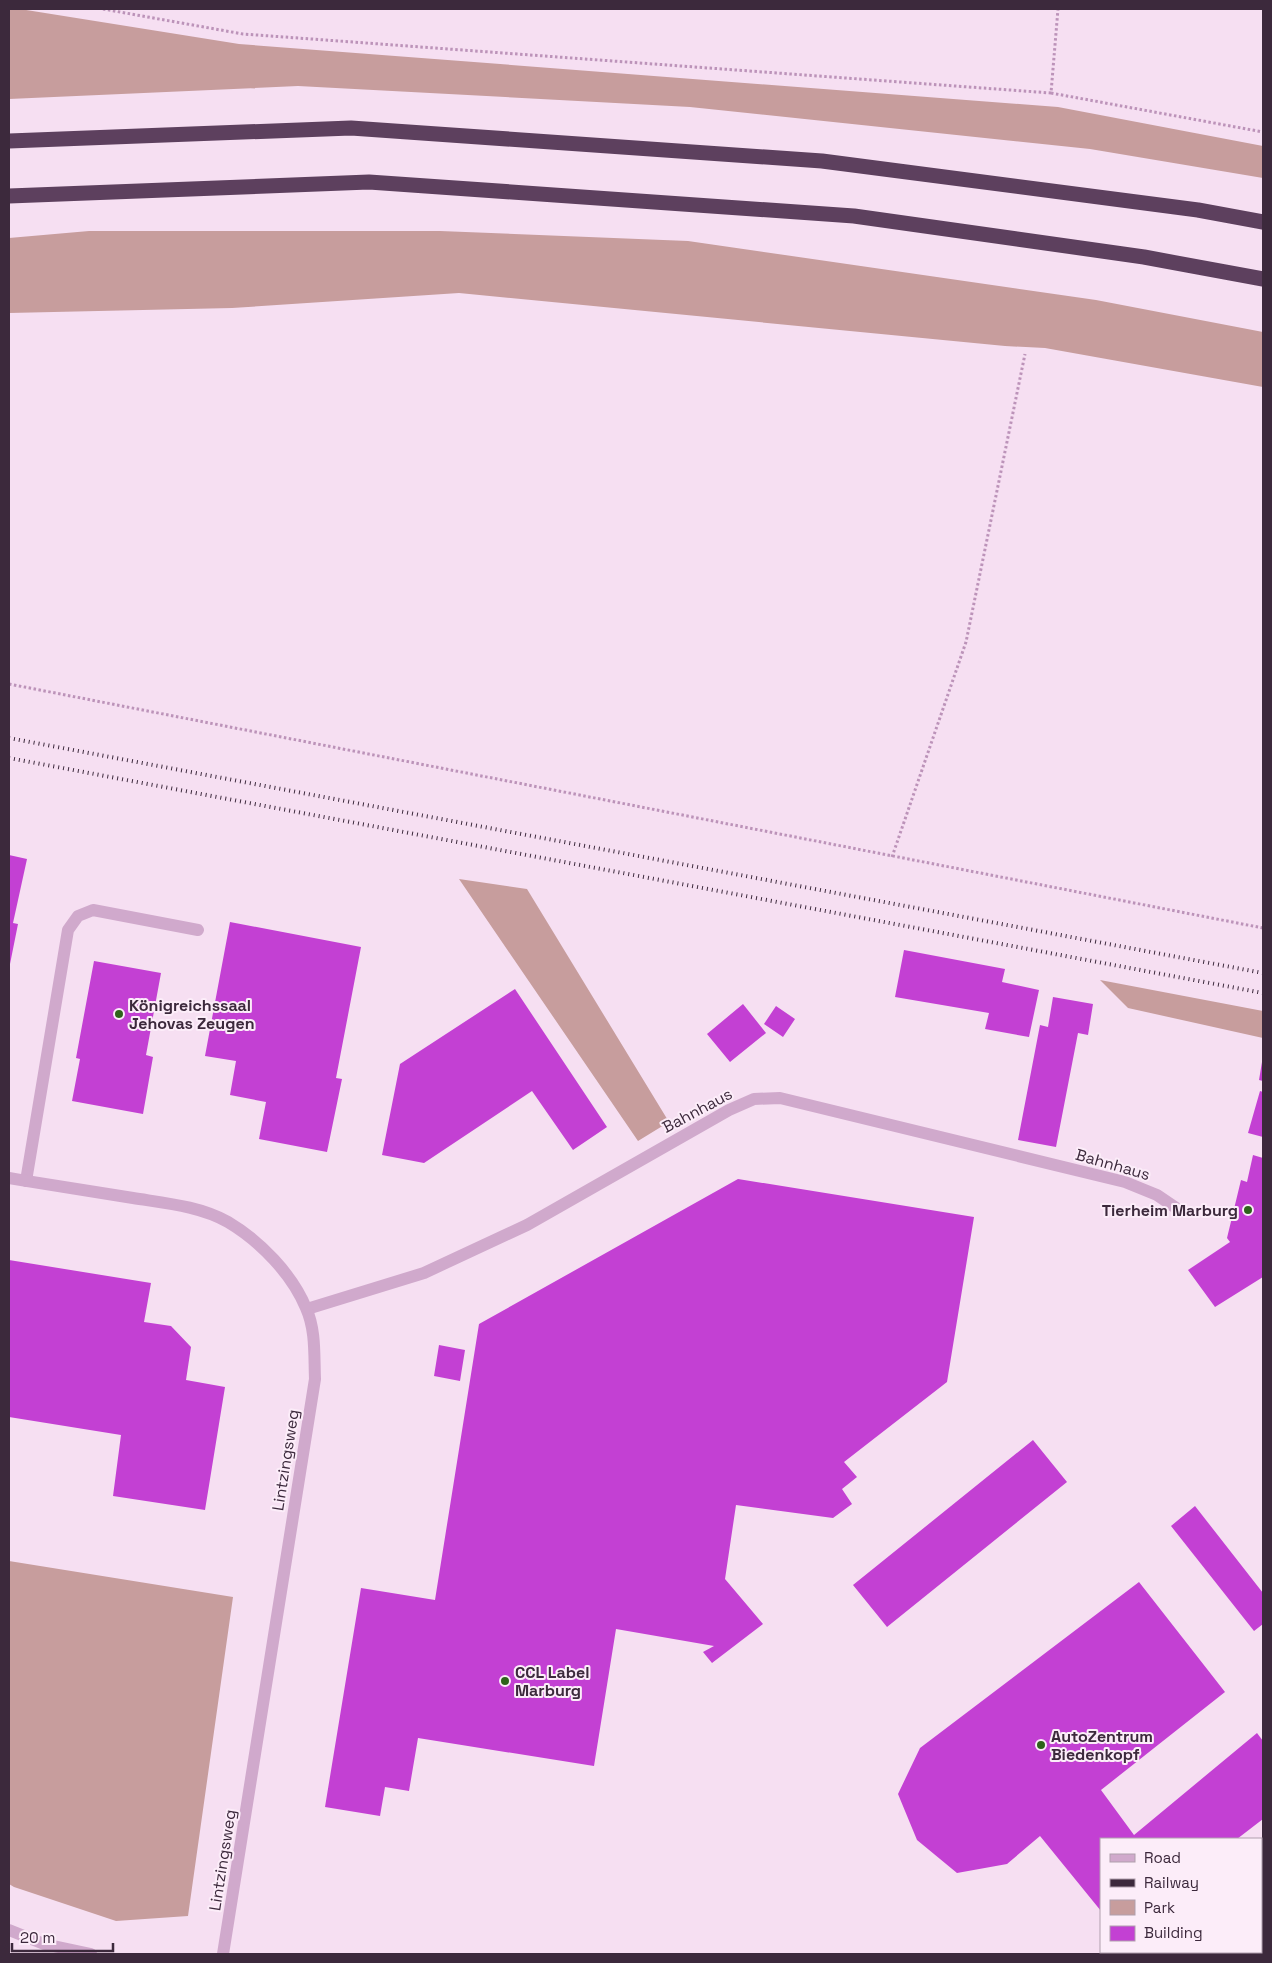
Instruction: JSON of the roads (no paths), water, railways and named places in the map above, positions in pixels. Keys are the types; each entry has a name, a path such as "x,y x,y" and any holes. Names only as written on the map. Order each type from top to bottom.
{"highway":[{"path":"9,141 361,128 822,161 1188,209 1263,222"},
{"path":"9,196 379,182 854,216 1144,257 1263,280"}],"street":[{"path":"26,1181 68,930 78,916 93,910 198,930"},
{"name":"Bahnhaus","path":"307,1308 424,1274 527,1225 729,1110 754,1099 780,1098 1125,1182 1157,1195 1182,1212"},
{"name":"Lintzingsweg","path":"9,1178 166,1204 203,1212 228,1222 276,1262 294,1286 307,1308 314,1340 315,1379 223,1954"},
{"path":"9,1930 44,1944 91,1954"}],"railway":[{"path":"9,738 1263,973"},
{"path":"9,758 1263,993"}],"place":[{"name":"Königreichssaal Jehovas Zeugen","path":"119,1014"},
{"name":"Tierheim Marburg","path":"1248,1210"},
{"name":"CCL Label Marburg","path":"505,1681"},
{"name":"AutoZentrum Biedenkopf","path":"1041,1745"}]}
